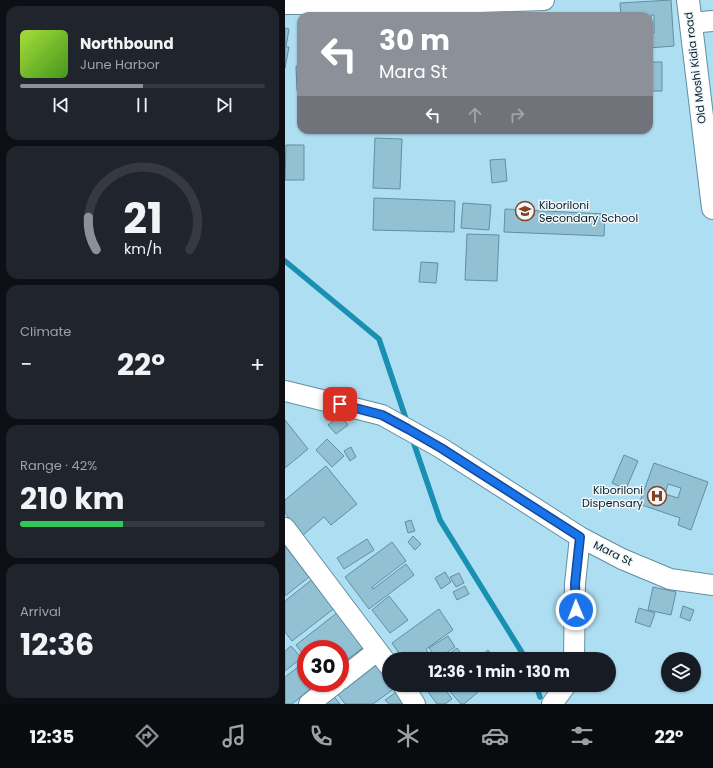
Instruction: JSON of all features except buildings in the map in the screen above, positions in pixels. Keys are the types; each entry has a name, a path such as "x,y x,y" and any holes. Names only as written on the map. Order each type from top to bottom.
{"street":[{"path":"285,4 435,3 544,0"},
{"name":"Old Moshi Kidia road","path":"687,0 713,208"},
{"path":"690,23 713,21"},
{"name":"Mara St","path":"285,391 382,415 415,433 580,537 623,559 670,579 713,585"},
{"path":"287,534 382,658"},
{"path":"574,652 576,624 575,584 580,537"},
{"path":"349,676 382,659"},
{"path":"309,704 324,692"},
{"path":"407,692 415,704"},
{"path":"552,704 560,692"}],"waterway":[{"path":"285,261 379,339 407,422"},
{"path":"412,438 440,520 522,652"},
{"path":"538,692 540,697"}],"place":[{"name":"Kiboriloni Secondary School","path":"525,211"},
{"name":"Kiboriloni Dispensary","path":"657,496"}],"route":[{"path":"340,404 382,415 408,429 441,448 580,537 575,584 576,610"}]}
